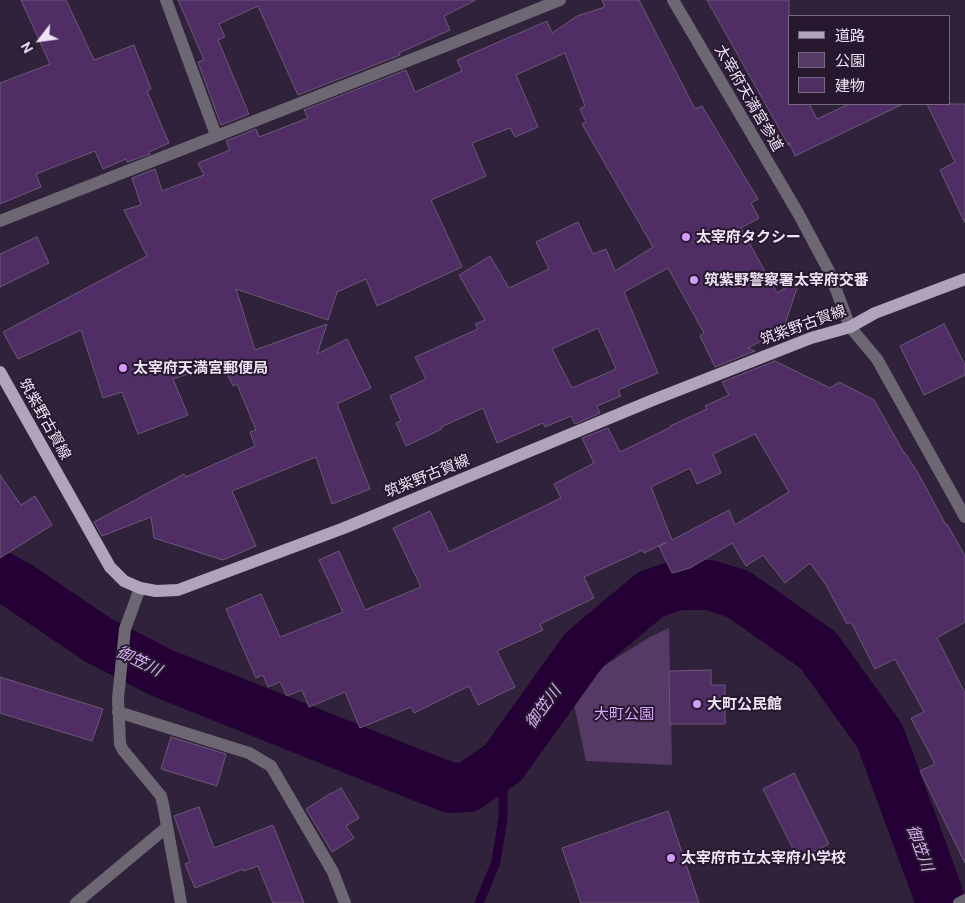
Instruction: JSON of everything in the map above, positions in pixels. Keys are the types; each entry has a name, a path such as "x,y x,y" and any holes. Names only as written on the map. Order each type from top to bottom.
{"main road":[{"name":"筑紫野古賀線","path":"0,372 110,567 124,581 140,588 156,591 178,590 344,528 662,396 811,338 850,327 875,313 965,279"}],"street":[{"path":"166,0 216,136"},
{"path":"0,221 443,48 560,0"},
{"name":"太宰府天満宮参道","path":"673,0 798,213 829,270 850,327"},
{"path":"850,327 878,359 965,517"},
{"path":"140,588 125,628 118,698 120,744 161,796 181,903"},
{"path":"118,712 249,753 271,766 333,872 345,903"},
{"path":"76,903 168,827"},
{"path":"959,903 965,900"}],"green space":[{"name":"大町公園","path":"669,628 672,765 586,761 573,700 605,665 650,637"}],"building":[{"path":"21,0 66,0 94,60 134,45 151,89 147,91 169,143 149,152 150,154 127,162 126,159 103,169 95,151 36,174 41,187 0,204 0,83 50,64"},
{"path":"178,0 476,0 444,16 450,30 399,53 400,55 298,95 258,6 219,24 225,37 218,40 249,114 221,125 198,62 204,60"},
{"path":"602,0 639,0 695,109 702,106 758,199 751,203 759,218 741,228 777,293 800,279 783,330 748,348 755,351 715,367 700,336 704,333 668,268 624,292 658,373 618,390 621,396 597,406 600,413 575,424 571,416 545,427 543,423 497,443 483,408 441,427 442,429 406,446 396,423 401,421 390,396 426,379 415,357 478,329 475,324 485,320 459,275 490,256 509,288 549,269 536,242 578,222 593,254 606,249 615,271 653,247 582,124 586,122 580,109 585,106 565,53 516,75 538,127 515,137 510,128 472,143 486,176 431,200 462,267 377,306 366,279 337,292 328,320 236,289 255,350 327,324 317,354 347,339 371,388 337,404 370,489 332,504 316,457 232,491 256,546 223,560 154,538 151,517 102,536 94,522 184,474 186,477 255,446 250,432 256,430 237,384 233,386 222,363 173,379 188,415 138,434 122,392 103,398 81,330 18,359 3,332 147,256 124,210 141,205 132,178 155,169 162,191 204,175 198,163 230,150 226,141 256,129 259,137 308,118 304,110 406,70 415,92 462,71 457,60 547,21 552,33 577,16 605,7","holes":["598,328 616,369 572,388 552,349"]},
{"path":"707,0 789,0 788,105 810,105 817,119 847,105 901,105 795,156 789,142 789,146"},
{"path":"965,104 965,223 940,170 955,162 927,105"},
{"path":"37,237 49,263 0,287 0,254"},
{"path":"944,324 965,365 965,375 924,395 900,346"},
{"path":"775,361 830,388 839,382 874,400 965,556 965,622 937,638 965,693 965,863 920,771 935,764 911,718 924,712 895,659 875,669 851,622 847,624 826,585 810,563 785,583 763,555 746,566 732,543 690,568 672,573 659,546 667,542 644,553 643,550 584,577 594,598 540,624 543,630 497,651 515,687 478,705 469,686 414,713 411,707 360,728 345,692 309,707 302,690 287,696 280,682 268,687 263,675 256,678 226,609 261,594 280,637 343,612 319,560 339,551 365,610 421,587 393,528 430,511 449,552 561,498 554,484 594,463 582,438 608,428 620,452 707,409 705,406 729,395 722,382","holes":["755,434 789,492 735,525 729,510 672,540 651,487 690,468 697,484 721,473 713,454"]},
{"path":"0,475 21,505 35,496 52,525 0,558"},
{"name":"大町公民館","path":"711,670 711,685 725,685 725,724 670,724 669,671"},
{"path":"0,677 103,709 92,741 0,713"},
{"path":"171,737 226,754 217,786 161,769"},
{"path":"794,773 829,844 798,859 763,789"},
{"path":"341,788 359,818 346,826 354,838 332,852 306,809"},
{"path":"199,807 214,848 273,825 304,903 273,903 258,866 244,871 243,869 195,888 185,864 190,862 174,816"},
{"path":"668,811 699,903 581,903 562,848"}],"waterway":[{"name":"御笠川","path":"0,576 17,585 98,640 162,673 451,788 468,787 503,763 584,650 651,594 678,585 709,585 738,594 818,650 880,736 940,903"},
{"path":"479,903 496,862 503,818 503,763"}],"place":[{"name":"太宰府タクシー","path":"686,237"},
{"name":"筑紫野警察署太宰府交番","path":"694,280"},
{"name":"太宰府天満宮郵便局","path":"123,368"},
{"name":"大町公民館","path":"697,704"},
{"name":"太宰府市立太宰府小学校","path":"671,858"}]}
